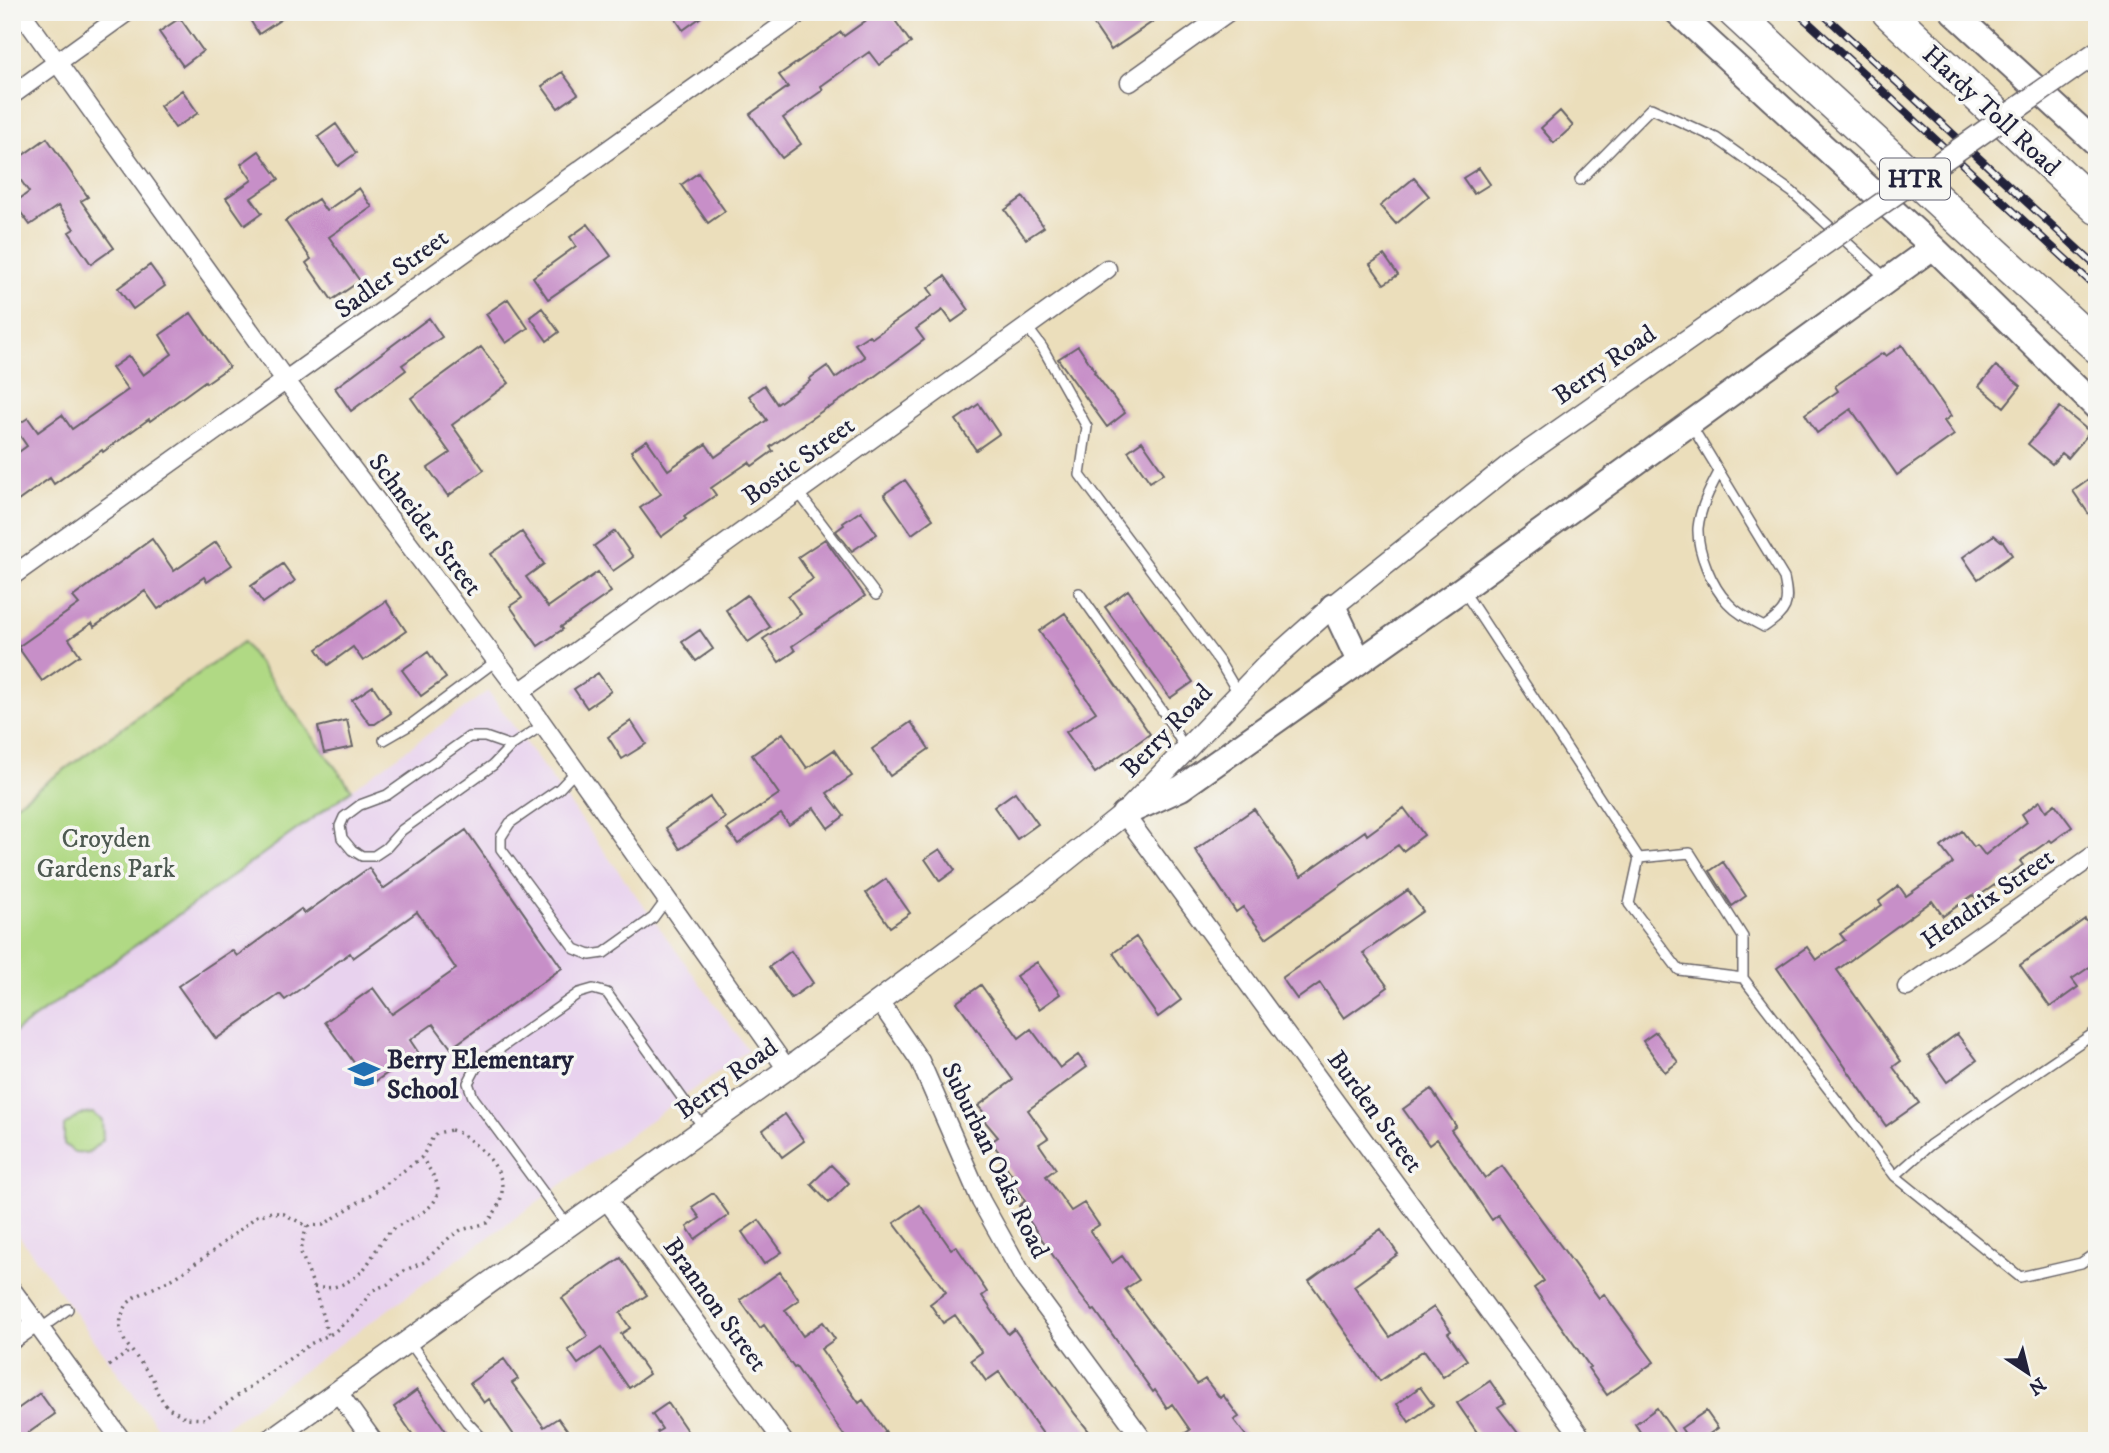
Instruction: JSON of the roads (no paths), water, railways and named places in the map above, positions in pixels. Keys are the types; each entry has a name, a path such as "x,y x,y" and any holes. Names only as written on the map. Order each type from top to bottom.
{"highway":[{"name":"HTR","path":"1734,12 2097,346"},
{"name":"Hardy Toll Road","path":"1888,12 2097,208"}],"main road":[{"path":"1677,12 1933,247 2097,408"},
{"path":"1953,12 2095,139"},
{"path":"1124,814 1181,788 1462,589 1933,247"},
{"path":"1333,606 1359,661"}],"street":[{"name":"Schneider Street","path":"21,12 286,381 520,692 788,1069"},
{"path":"12,95 127,12"},
{"name":"Sadler Street","path":"12,576 801,12"},
{"path":"1130,82 1228,12"},
{"name":"Berry Road","path":"269,1441 788,1069 1033,887 1124,814 1268,664 1333,606 1514,462 2097,52"},
{"name":"Bostic Street","path":"520,692 1107,269"},
{"name":"Burden Street","path":"1124,814 1584,1441"},
{"name":"Hendrix Street","path":"1907,987 2097,853"},
{"name":"Suburban Oaks Road","path":"879,1001 920,1060 981,1201 1024,1278 1144,1441"},
{"name":"Brannon Street","path":"606,1199 783,1441"},
{"path":"12,1290 122,1441"},
{"path":"12,1340 38,1326"},
{"path":"337,1391 373,1441"}],"lane":[{"path":"1580,180 1651,108 1716,138 1792,192 1888,280"},
{"path":"1027,327 1042,347 1087,427 1080,475 1219,660 1239,694"},
{"path":"1690,424 1784,578 1789,599 1780,615 1764,627 1744,617 1726,602 1701,559 1698,528 1706,497 1719,472"},
{"path":"798,492 876,595"},
{"path":"1462,589 1639,858 1629,904 1679,971 1743,978"},
{"path":"1079,593 1166,716 1186,750"},
{"path":"384,740 496,661"},
{"path":"511,746 485,737 469,737 387,795 360,805 344,817 340,826 342,838 352,850 362,856 374,856 386,848 401,830 492,765 511,746 543,725"},
{"path":"576,771 559,789 510,823 501,837 501,849 575,949 590,955 604,953 653,918 667,899"},
{"path":"1639,858 1690,853 1743,937 1743,978 1895,1176 2020,1277 2081,1263 2097,1252"},
{"path":"568,1226 473,1097 468,1083 478,1064 579,993 593,989 607,993 704,1129"},
{"path":"1895,1176 1930,1145 2097,1031"},
{"path":"38,1326 68,1309"},
{"path":"408,1340 467,1422 485,1441"}],"railway":[{"path":"1797,12 2097,288"},
{"path":"1821,12 2097,267"}],"place":[{"name":"Berry Elementary School","path":"364,1074"}],"park label":[{"name":"Croyden Gardens Park","path":"106,853"}]}
